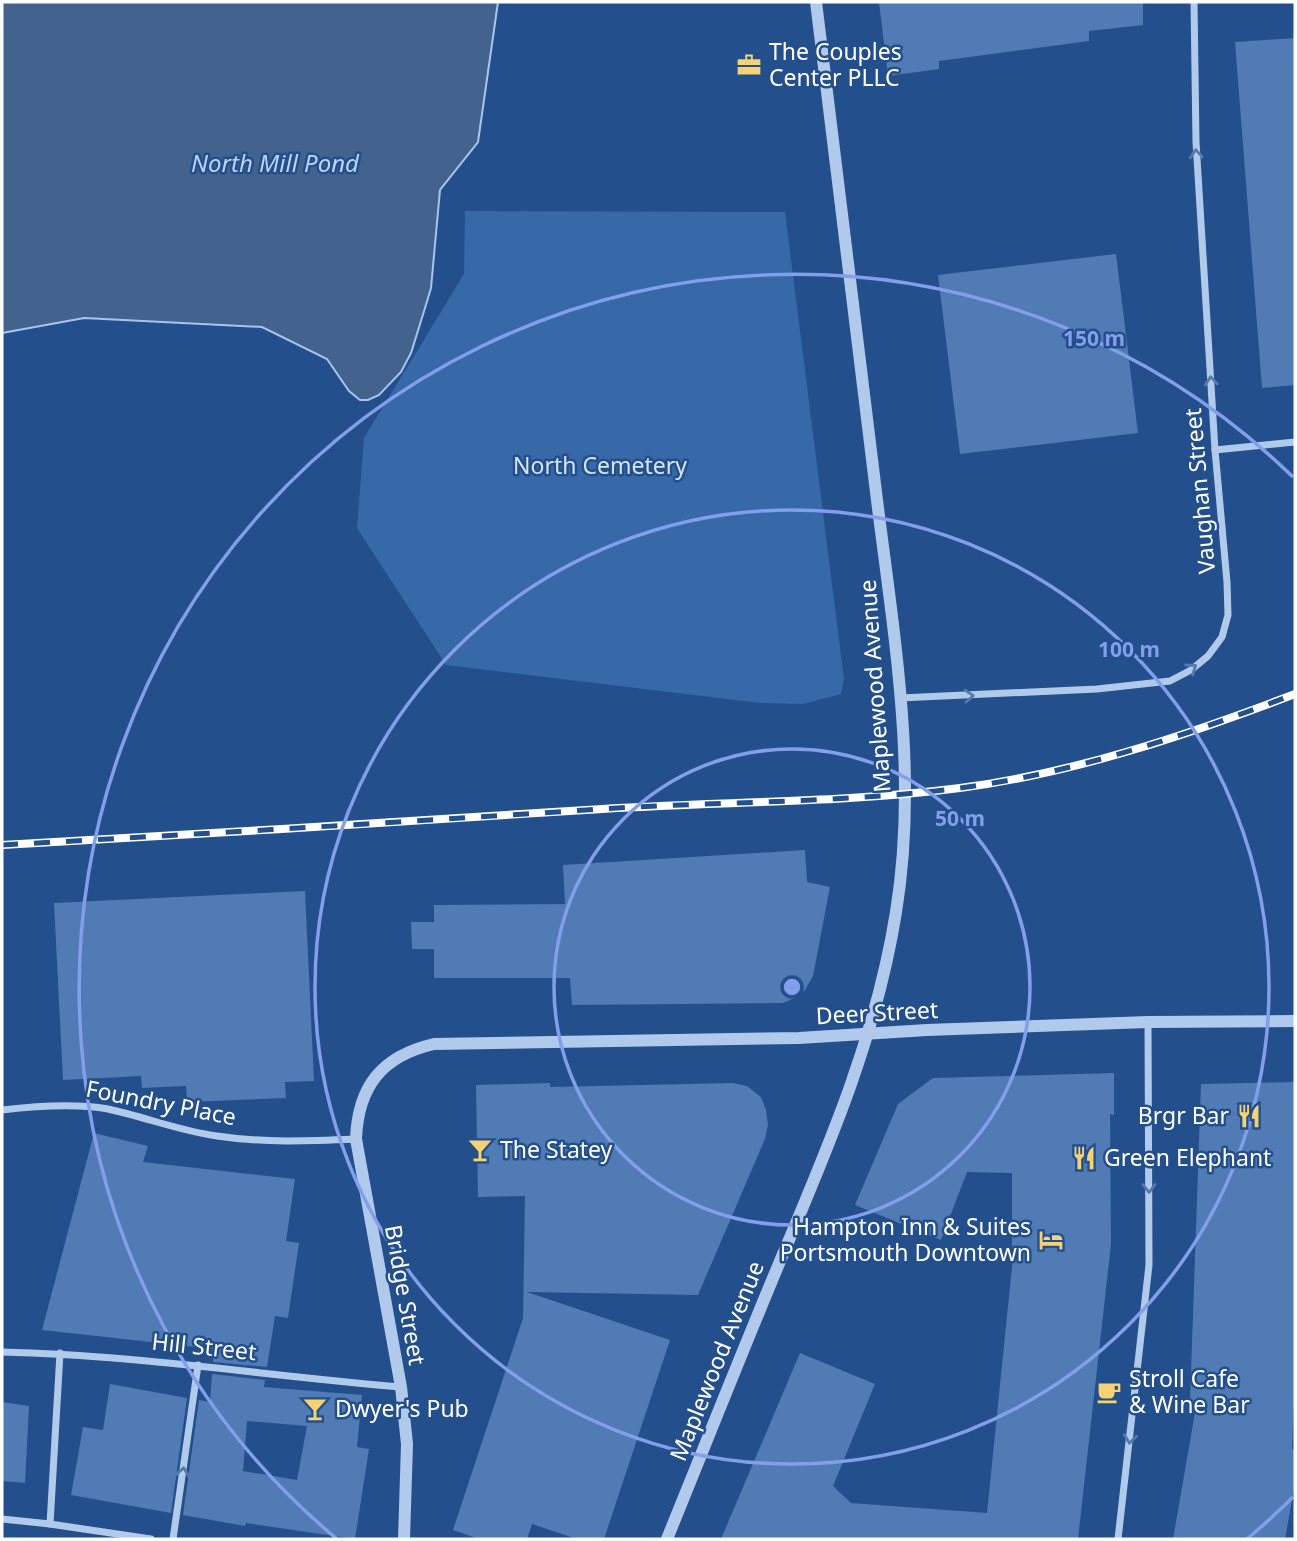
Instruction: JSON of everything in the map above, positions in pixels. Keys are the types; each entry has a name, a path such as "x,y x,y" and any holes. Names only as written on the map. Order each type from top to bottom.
{"street":[{"name":"Maplewood Avenue","path":"667,1539 854,1082 884,975 897,910 905,769 900,698 886,557 816,2"},
{"name":"Vaughan Street","path":"900,698 1146,686 1170,681 1191,670 1208,656 1222,637 1228,615 1196,142 1194,2"},
{"path":"1215,450 1295,442"},
{"name":"Deer Street","path":"383,1068 398,1056 415,1048 434,1044 799,1038 1148,1022 1295,1021"},
{"path":"1118,1539 1149,1265 1148,1022"},
{"name":"Bridge Street","path":"383,1068 362,1097 357,1114 356,1139 401,1387 407,1444 404,1539"},
{"name":"Foundry Place","path":"2,1110 80,1106 218,1136 312,1141 356,1139"},
{"name":"Hill Street","path":"2,1352 60,1353 198,1365 401,1387"},
{"path":"50,1524 60,1353"},
{"path":"173,1539 198,1365"},
{"path":"2,1519 150,1539"}],"green space":[{"name":"North Cemetery","path":"465,211 785,212 844,679 841,694 803,704 760,703 446,665 357,528 364,438 464,274"}],"water":[{"name":"North Mill Pond","path":"2,2 498,2 478,142 440,190 431,288 411,353 401,372 379,395 360,400 349,391 327,359 262,327 84,318 2,333"}],"building":[{"path":"879,2 1143,2 1143,25 1089,31 1089,41 939,61 939,69 888,76"},
{"path":"1295,38 1295,385 1262,388 1235,42"},
{"path":"1116,254 1138,433 960,454 938,275"},
{"path":"805,850 807,882 830,887 813,976 805,990 783,1003 572,1005 570,978 434,978 434,949 412,949 411,922 434,922 434,905 565,904 563,865"},
{"path":"305,891 314,1081 285,1082 286,1098 187,1102 186,1086 142,1088 141,1076 63,1080 54,903"},
{"path":"1114,1073 1114,1115 1110,1114 1111,1244 1078,1539 721,1539 800,1353 875,1384 833,1486 851,1503 987,1513 1012,1267 1012,1173 967,1172 941,1240 855,1205 898,1104 933,1078"},
{"path":"1295,1082 1295,1374 1292,1449 1295,1449 1295,1484 1285,1539 1173,1539 1197,1401 1190,1401 1201,1084"},
{"path":"550,1083 550,1087 733,1083 747,1086 761,1097 768,1125 765,1139 698,1295 527,1292 670,1340 604,1539 577,1539 532,1524 527,1539 479,1539 453,1530 523,1318 525,1196 478,1197 476,1085"},
{"path":"94,1133 148,1146 143,1162 295,1179 286,1241 299,1243 288,1318 275,1316 267,1367 213,1362 214,1349 42,1330"},
{"path":"212,1374 265,1380 264,1387 362,1395 357,1447 369,1449 355,1539 246,1523 245,1526 183,1515 199,1400 210,1402","holes":["247,1421 307,1426 297,1480 243,1471"]},
{"path":"110,1384 187,1398 171,1513 71,1495 83,1427 103,1430"},
{"path":"2,1402 29,1406 25,1483 2,1481"}],"railway":[{"path":"2,845 633,807 820,800 960,788 1046,773 1130,751 1295,694"}],"place":[{"name":"The Couples Center PLLC","path":"749,65"},
{"name":"Brgr Bar","path":"1249,1116"},
{"name":"The Statey","path":"480,1150"},
{"name":"Green Elephant","path":"1084,1158"},
{"name":"Hampton Inn & Suites Portsmouth Downtown","path":"1051,1240"},
{"name":"Stroll Cafe & Wine Bar","path":"1109,1392"},
{"name":"Dwyer's Pub","path":"315,1409"}]}
